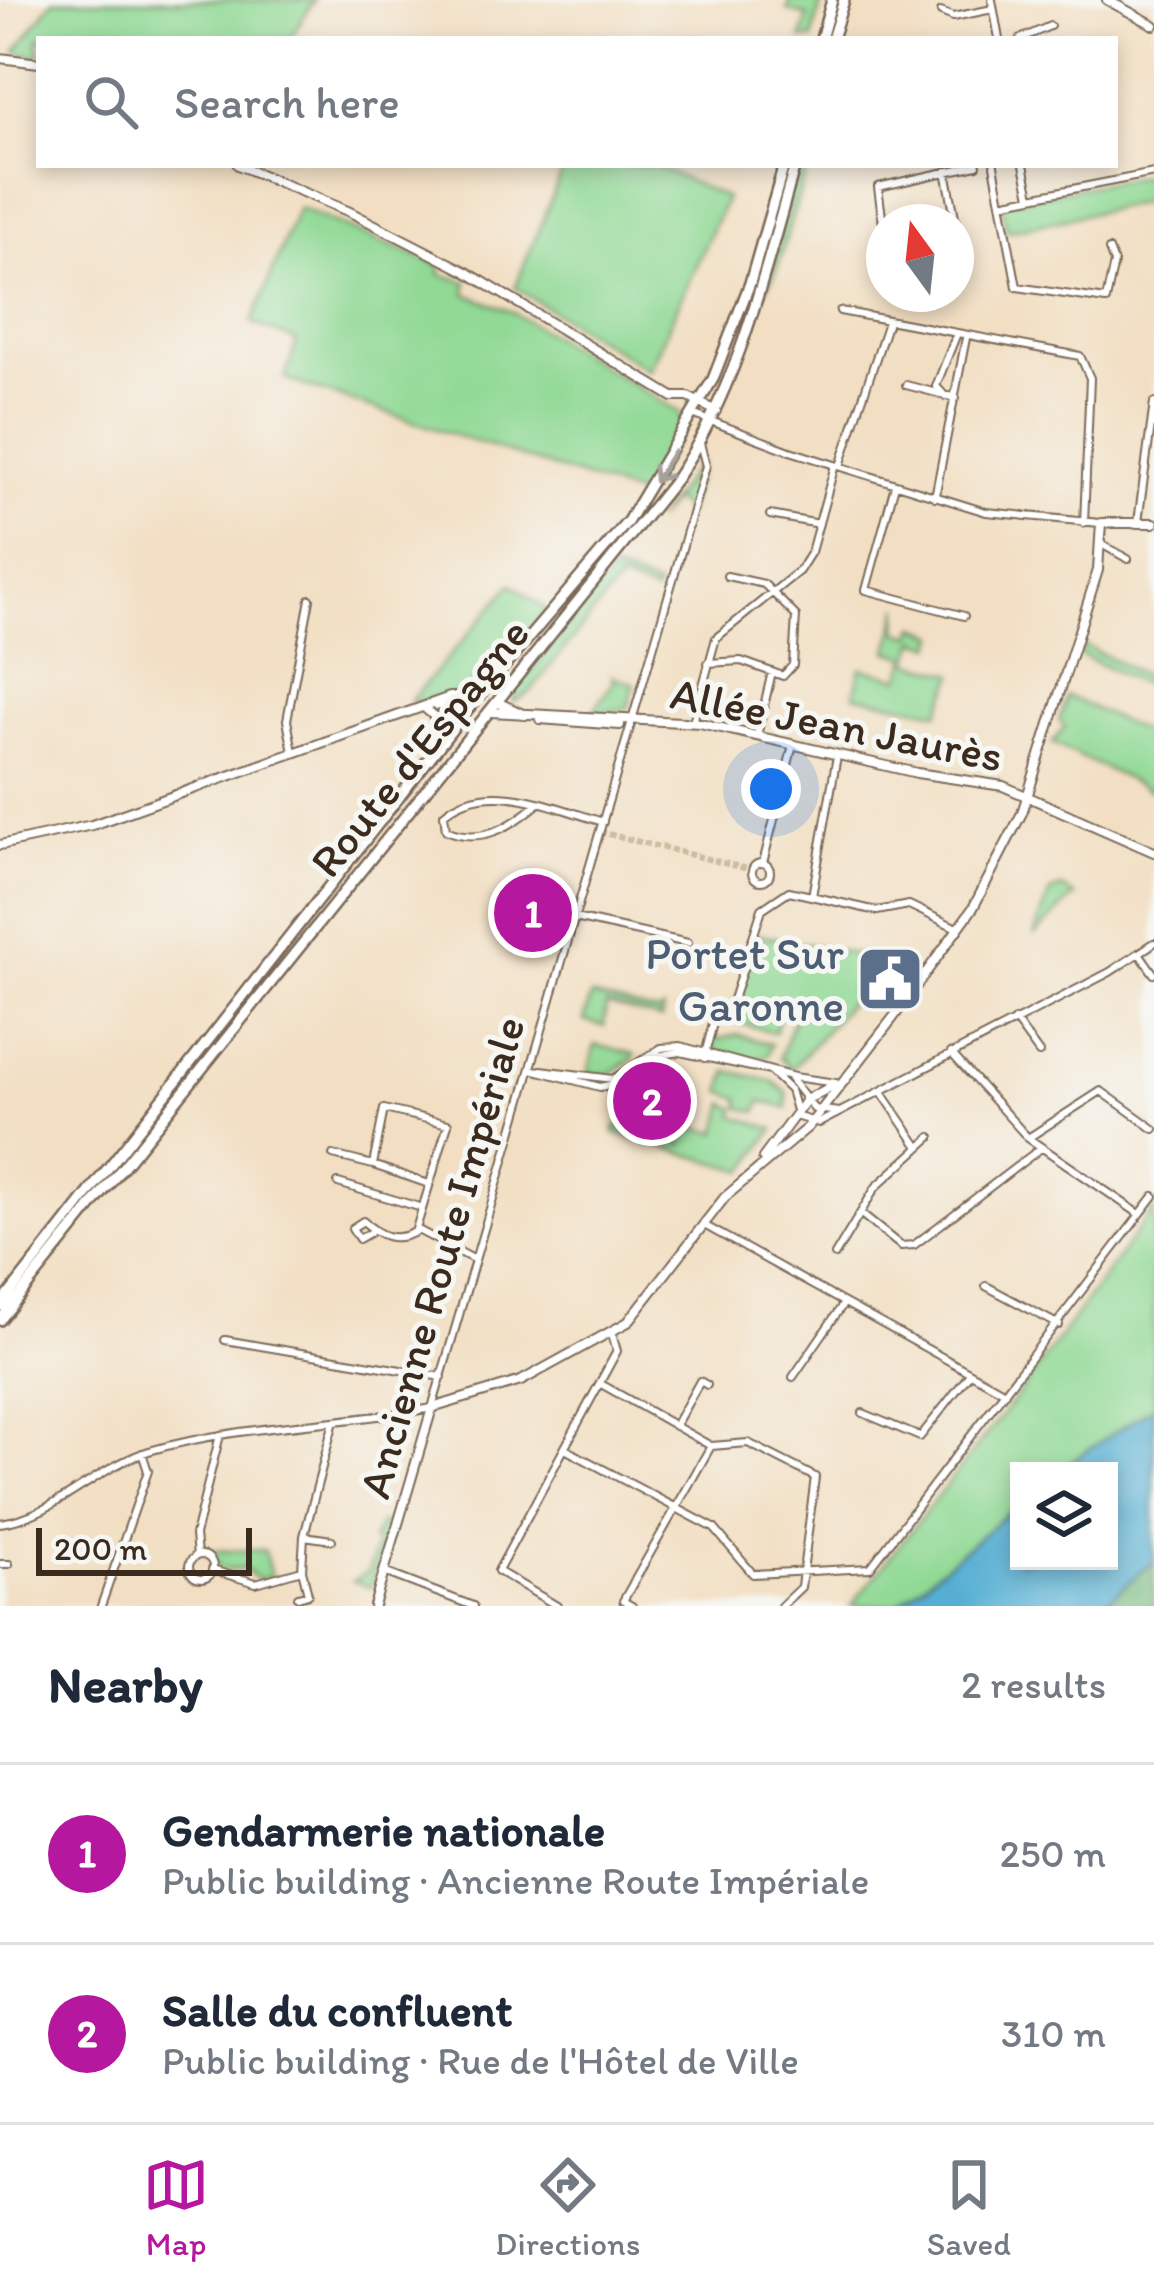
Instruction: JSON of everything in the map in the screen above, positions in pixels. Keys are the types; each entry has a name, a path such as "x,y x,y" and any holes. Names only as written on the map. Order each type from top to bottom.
{"main road":[{"path":"822,36 832,0"},
{"path":"833,36 844,0"},
{"name":"Route d'Espagne","path":"0,1306 468,709 628,521 716,372 750,284 783,168"},
{"name":"Route d'Espagne","path":"0,1320 500,703 714,426 745,343 794,168"},
{"path":"478,698 500,703"},
{"path":"468,709 491,712"}],"street":[{"path":"1107,0 1154,25"},
{"path":"941,12 953,17 993,4 998,36"},
{"path":"1028,36 1050,26"},
{"path":"0,58 36,63"},
{"path":"245,168 350,212 467,272 714,426 934,497 1012,517 1154,523"},
{"path":"880,204 878,187 962,168"},
{"path":"995,168 1017,287 1106,300 1114,263 1109,250"},
{"path":"1025,168 1030,196"},
{"path":"946,171 952,204"},
{"path":"1001,203 1154,173"},
{"path":"840,311 1080,356 1089,368 1084,523"},
{"path":"693,722 707,663 722,629 799,572 888,321"},
{"path":"945,396 936,386 956,336"},
{"path":"934,497 966,338"},
{"name":"Route d'Espagne","path":"688,397 716,372"},
{"path":"906,385 956,398"},
{"path":"673,397 701,403 735,429"},
{"path":"1138,522 1154,403"},
{"name":"Ancienne Route Impériale","path":"374,1606 706,466 700,443"},
{"path":"895,484 866,590 964,616"},
{"path":"770,515 819,524"},
{"path":"0,1523 48,1508 142,1453 220,1435 333,1425 433,1408 521,1381 628,1322 702,1223 759,1165 811,1122 959,929 1028,797 1095,581 1101,523"},
{"path":"1101,544 1128,559"},
{"path":"707,663 741,662 770,676 790,672 799,632 796,616 773,590 727,576"},
{"path":"293,752 287,720 310,599"},
{"path":"757,736 770,676"},
{"path":"0,845 92,825 456,696 478,698"},
{"name":"Allée Jean Jaurès","path":"500,703 531,717"},
{"path":"430,707 468,709"},
{"path":"430,707 442,723 440,748"},
{"name":"Allée Jean Jaurès","path":"491,712 693,722 1003,786 1154,852"},
{"path":"763,863 794,745"},
{"path":"812,896 837,755"},
{"path":"539,803 513,825 467,839 446,830 444,814 454,805 511,795 539,803 603,822"},
{"path":"705,1055 716,1017 730,1010 765,905 783,892 878,911 909,905 959,929"},
{"path":"575,918 688,943"},
{"path":"811,1122 843,1112 1154,943"},
{"path":"1139,953 1154,974"},
{"path":"1015,1021 1040,1054"},
{"path":"951,1053 1028,1138 1139,1214"},
{"path":"531,1069 596,1088 619,1082 664,1054 705,1055 839,1083"},
{"path":"770,1071 790,1090 796,1112 811,1122"},
{"path":"787,1075 819,1110 843,1112"},
{"path":"759,1165 806,1100 839,1083"},
{"path":"881,1091 919,1147"},
{"path":"1028,1138 1101,1091 1154,1129"},
{"path":"373,1166 384,1109 448,1124 419,1208 417,1231"},
{"path":"836,1255 876,1187 931,1137"},
{"path":"861,1214 901,1246 914,1246 1041,1148"},
{"path":"333,1155 428,1184"},
{"path":"338,1183 419,1208"},
{"path":"566,1449 714,1528 753,1574 870,1568 1154,1196"},
{"path":"702,1223 842,1306 1005,1392"},
{"path":"370,1232 398,1239 417,1231 476,1260"},
{"path":"986,1286 1059,1325"},
{"path":"793,1377 842,1306"},
{"path":"557,1606 498,1571 617,1351 612,1334"},
{"path":"225,1340 442,1377"},
{"path":"863,1412 920,1436 968,1376"},
{"path":"675,1426 700,1382 707,1385"},
{"path":"601,1384 711,1446 748,1443 815,1477 805,1574 801,1587 781,1606"},
{"path":"298,1598 308,1594 302,1570 304,1536 333,1425"},
{"path":"197,1556 195,1535 220,1435"},
{"path":"632,1606 623,1601 711,1446"},
{"path":"101,1606 148,1471 142,1453"},
{"path":"304,1536 332,1540"},
{"path":"197,1556 211,1560 212,1570"},
{"path":"197,1556 189,1564 193,1576 204,1578 212,1570"},
{"path":"212,1570 256,1582 302,1570"},
{"path":"384,1572 473,1606"}],"green space":[{"path":"53,0 314,0 292,36 36,36 36,57 16,51"},
{"path":"790,0 822,0 813,36 802,36 808,16 787,10"},
{"path":"564,168 660,168 726,198 649,370 515,288"},
{"path":"799,168 807,168 776,272 763,294"},
{"path":"1154,173 1154,200 1007,231 1001,203"},
{"path":"298,208 441,266 440,274 467,282 466,294 510,311 679,412 683,428 642,497 285,379 297,341 252,323"},
{"path":"700,461 687,513 673,500 655,521"},
{"path":"613,571 657,587 655,593 620,580 529,693 514,702 513,693"},
{"path":"512,584 547,610 536,623 505,657 467,687 428,703 410,701"},
{"path":"900,607 898,632 913,635 916,626 937,635 934,646 917,640 911,658 889,651"},
{"path":"1083,645 1154,680 1154,702 1147,698 1151,688 1080,655"},
{"path":"906,661 955,674 939,712 854,695 861,668 901,678"},
{"path":"612,676 635,684 628,708 591,714 614,682"},
{"path":"1067,696 1154,737 1154,792 1052,743 1065,727 1059,720"},
{"path":"1062,888 1075,896 1034,936 1050,892"},
{"path":"758,934 877,959 850,991 856,995 792,1069 780,1057 795,1015 781,1012 775,1033 722,1018 734,1009"},
{"path":"591,996 657,1013 663,1010 661,1019 606,1005 604,1026 584,1021"},
{"path":"738,1035 771,1044 768,1055 758,1060 711,1049 714,1040"},
{"path":"595,1045 634,1054 633,1059 608,1074 588,1073"},
{"path":"728,1071 773,1081 787,1093 787,1108 761,1101 757,1112 740,1108 741,1099 722,1091"},
{"path":"726,1103 736,1109 735,1116 774,1129 745,1171 614,1133 616,1126 683,1145 689,1126 718,1133"},
{"path":"1154,1208 1154,1406 1070,1462 1010,1462 1010,1511 896,1606 851,1606 1017,1396"},
{"path":"381,1523 389,1527 371,1587 353,1581 368,1572 377,1543 372,1540"},
{"path":"264,1550 271,1576 258,1580 243,1569 222,1569 205,1551"},
{"path":"1154,1562 1154,1606 1101,1606 1105,1599"}],"water":[{"path":"1154,1406 1154,1562 1101,1606 896,1606 1010,1511 1010,1570 1118,1570 1118,1462 1070,1462"}],"tunnel":[{"path":"600,832 752,870"}],"place":[{"name":"Gendarmerie nationale","path":"533,913"},
{"name":"Portet Sur Garonne","path":"890,979"},
{"name":"Salle du confluent","path":"652,1101"}]}
